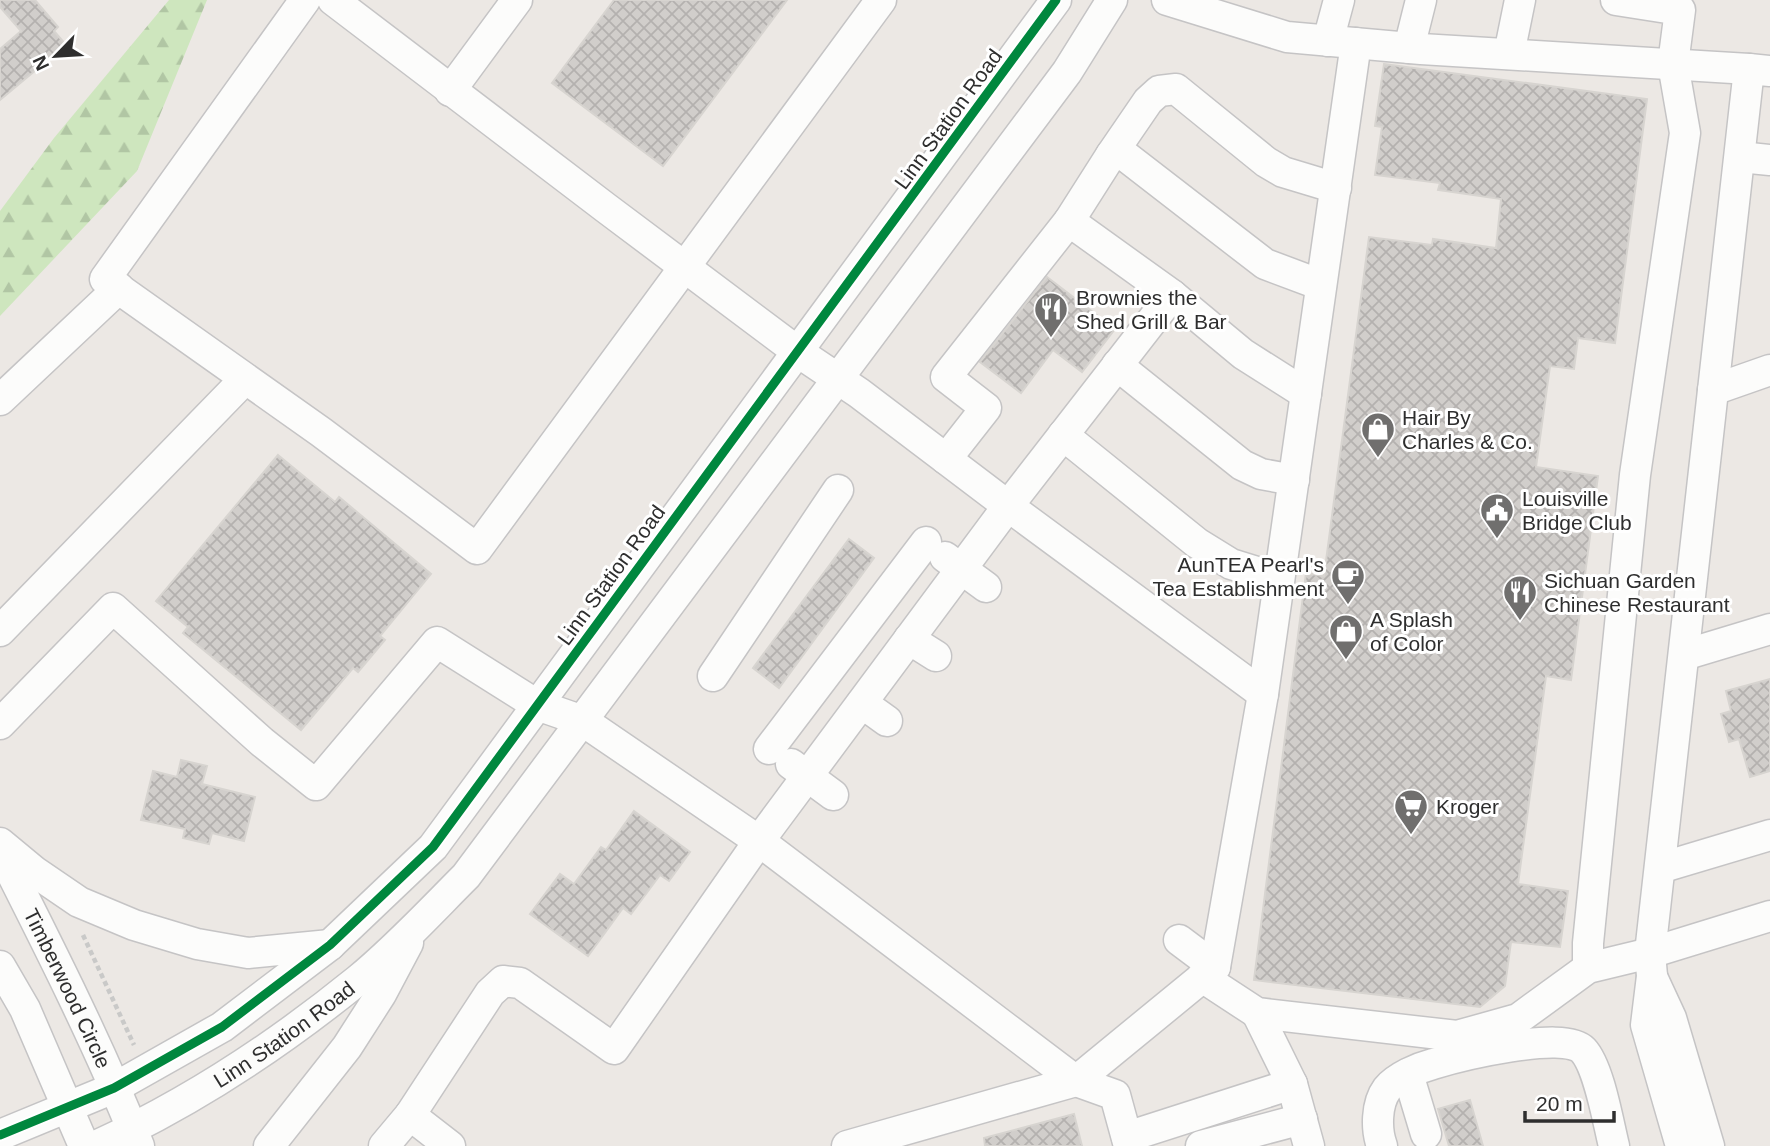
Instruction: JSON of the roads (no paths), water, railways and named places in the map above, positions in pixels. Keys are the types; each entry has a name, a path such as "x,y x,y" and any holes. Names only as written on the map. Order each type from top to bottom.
{"street":[{"path":"304,0 105,279 321,432 477,549 881,0"},
{"path":"333,0 798,352 839,379 1263,694"},
{"path":"450,91 517,0"},
{"name":"Linn Station Road","path":"0,1135 114,1088 222,1027 330,945 433,847 1056,0"},
{"name":"Linn Station Road","path":"96,1146 136,1138 175,1107 248,1061 359,979 467,876 1068,72 1112,0"},
{"path":"1167,0 1247,12 1287,37 1409,48 1760,70 1740,156 1660,868 1646,1025 1681,1146"},
{"path":"1209,972 1220,863 1240,768 1263,694 1336,188 1342,42 1339,0"},
{"path":"1409,48 1421,0"},
{"path":"1509,54 1520,0"},
{"path":"1588,968 1588,943 1635,475 1685,133 1673,64 1680,10 1616,0"},
{"path":"946,459 986,408 946,377 1069,221 1148,101 1160,91 1176,89 1266,162 1283,172 1336,188"},
{"path":"1111,155 1124,155 1265,264 1321,285"},
{"path":"1740,156 1770,160"},
{"path":"1069,221 1172,295 1242,354 1306,394"},
{"path":"0,400 119,288"},
{"path":"384,1146 410,1115 490,993 503,981 520,983 614,1049 759,841 789,763 944,556 1008,506 1172,295"},
{"path":"1117,365 1242,465 1261,474 1294,480"},
{"path":"1713,390 1770,370"},
{"path":"0,631 245,379"},
{"path":"1063,435 1197,542 1231,564 1279,579"},
{"path":"713,676 838,490"},
{"path":"944,556 986,587"},
{"path":"789,763 862,703 909,639 944,556"},
{"path":"0,724 113,608 262,742 316,785 437,642 537,705 583,721 759,841 1076,1081 1115,1095 1128,1141 1292,1084"},
{"path":"1684,654 1770,629"},
{"path":"909,639 936,656"},
{"path":"862,703 887,722"},
{"path":"789,763 833,795"},
{"path":"1660,868 1770,835"},
{"path":"0,843 35,872 79,902 134,925 197,944 248,953 330,945"},
{"name":"Timberwood Circle","path":"0,850 58,964 136,1138"},
{"path":"1257,1013 1457,1036 1518,1018 1588,968 1651,964 1770,916"},
{"path":"269,1146 347,1047 381,994 418,924"},
{"path":"1179,940 1209,972 1257,1013 1292,1084 1306,1133 1200,1146"},
{"path":"1651,964 1671,1018 1709,1146"},
{"path":"0,966 24,1009 84,1146"},
{"path":"847,1146 1076,1081 1132,1017 1209,972"},
{"path":"1381,1146 1378,1112 1387,1090 1408,1074 1432,1064 1532,1043 1567,1043 1582,1049 1593,1066 1615,1146"},
{"path":"1408,1074 1426,1134"},
{"path":"410,1115 450,1146"}],"place":[{"name":"Brownies the Shed Grill & Bar","path":"1051,339"},
{"name":"Hair By Charles & Co.","path":"1378,459"},
{"name":"Louisville Bridge Club","path":"1497,540"},
{"name":"AunTEA Pearl's Tea Establishment","path":"1348,606"},
{"name":"Sichuan Garden Chinese Restaurant","path":"1520,622"},
{"name":"A Splash of Color","path":"1346,661"},
{"name":"Kroger","path":"1411,836"}]}
